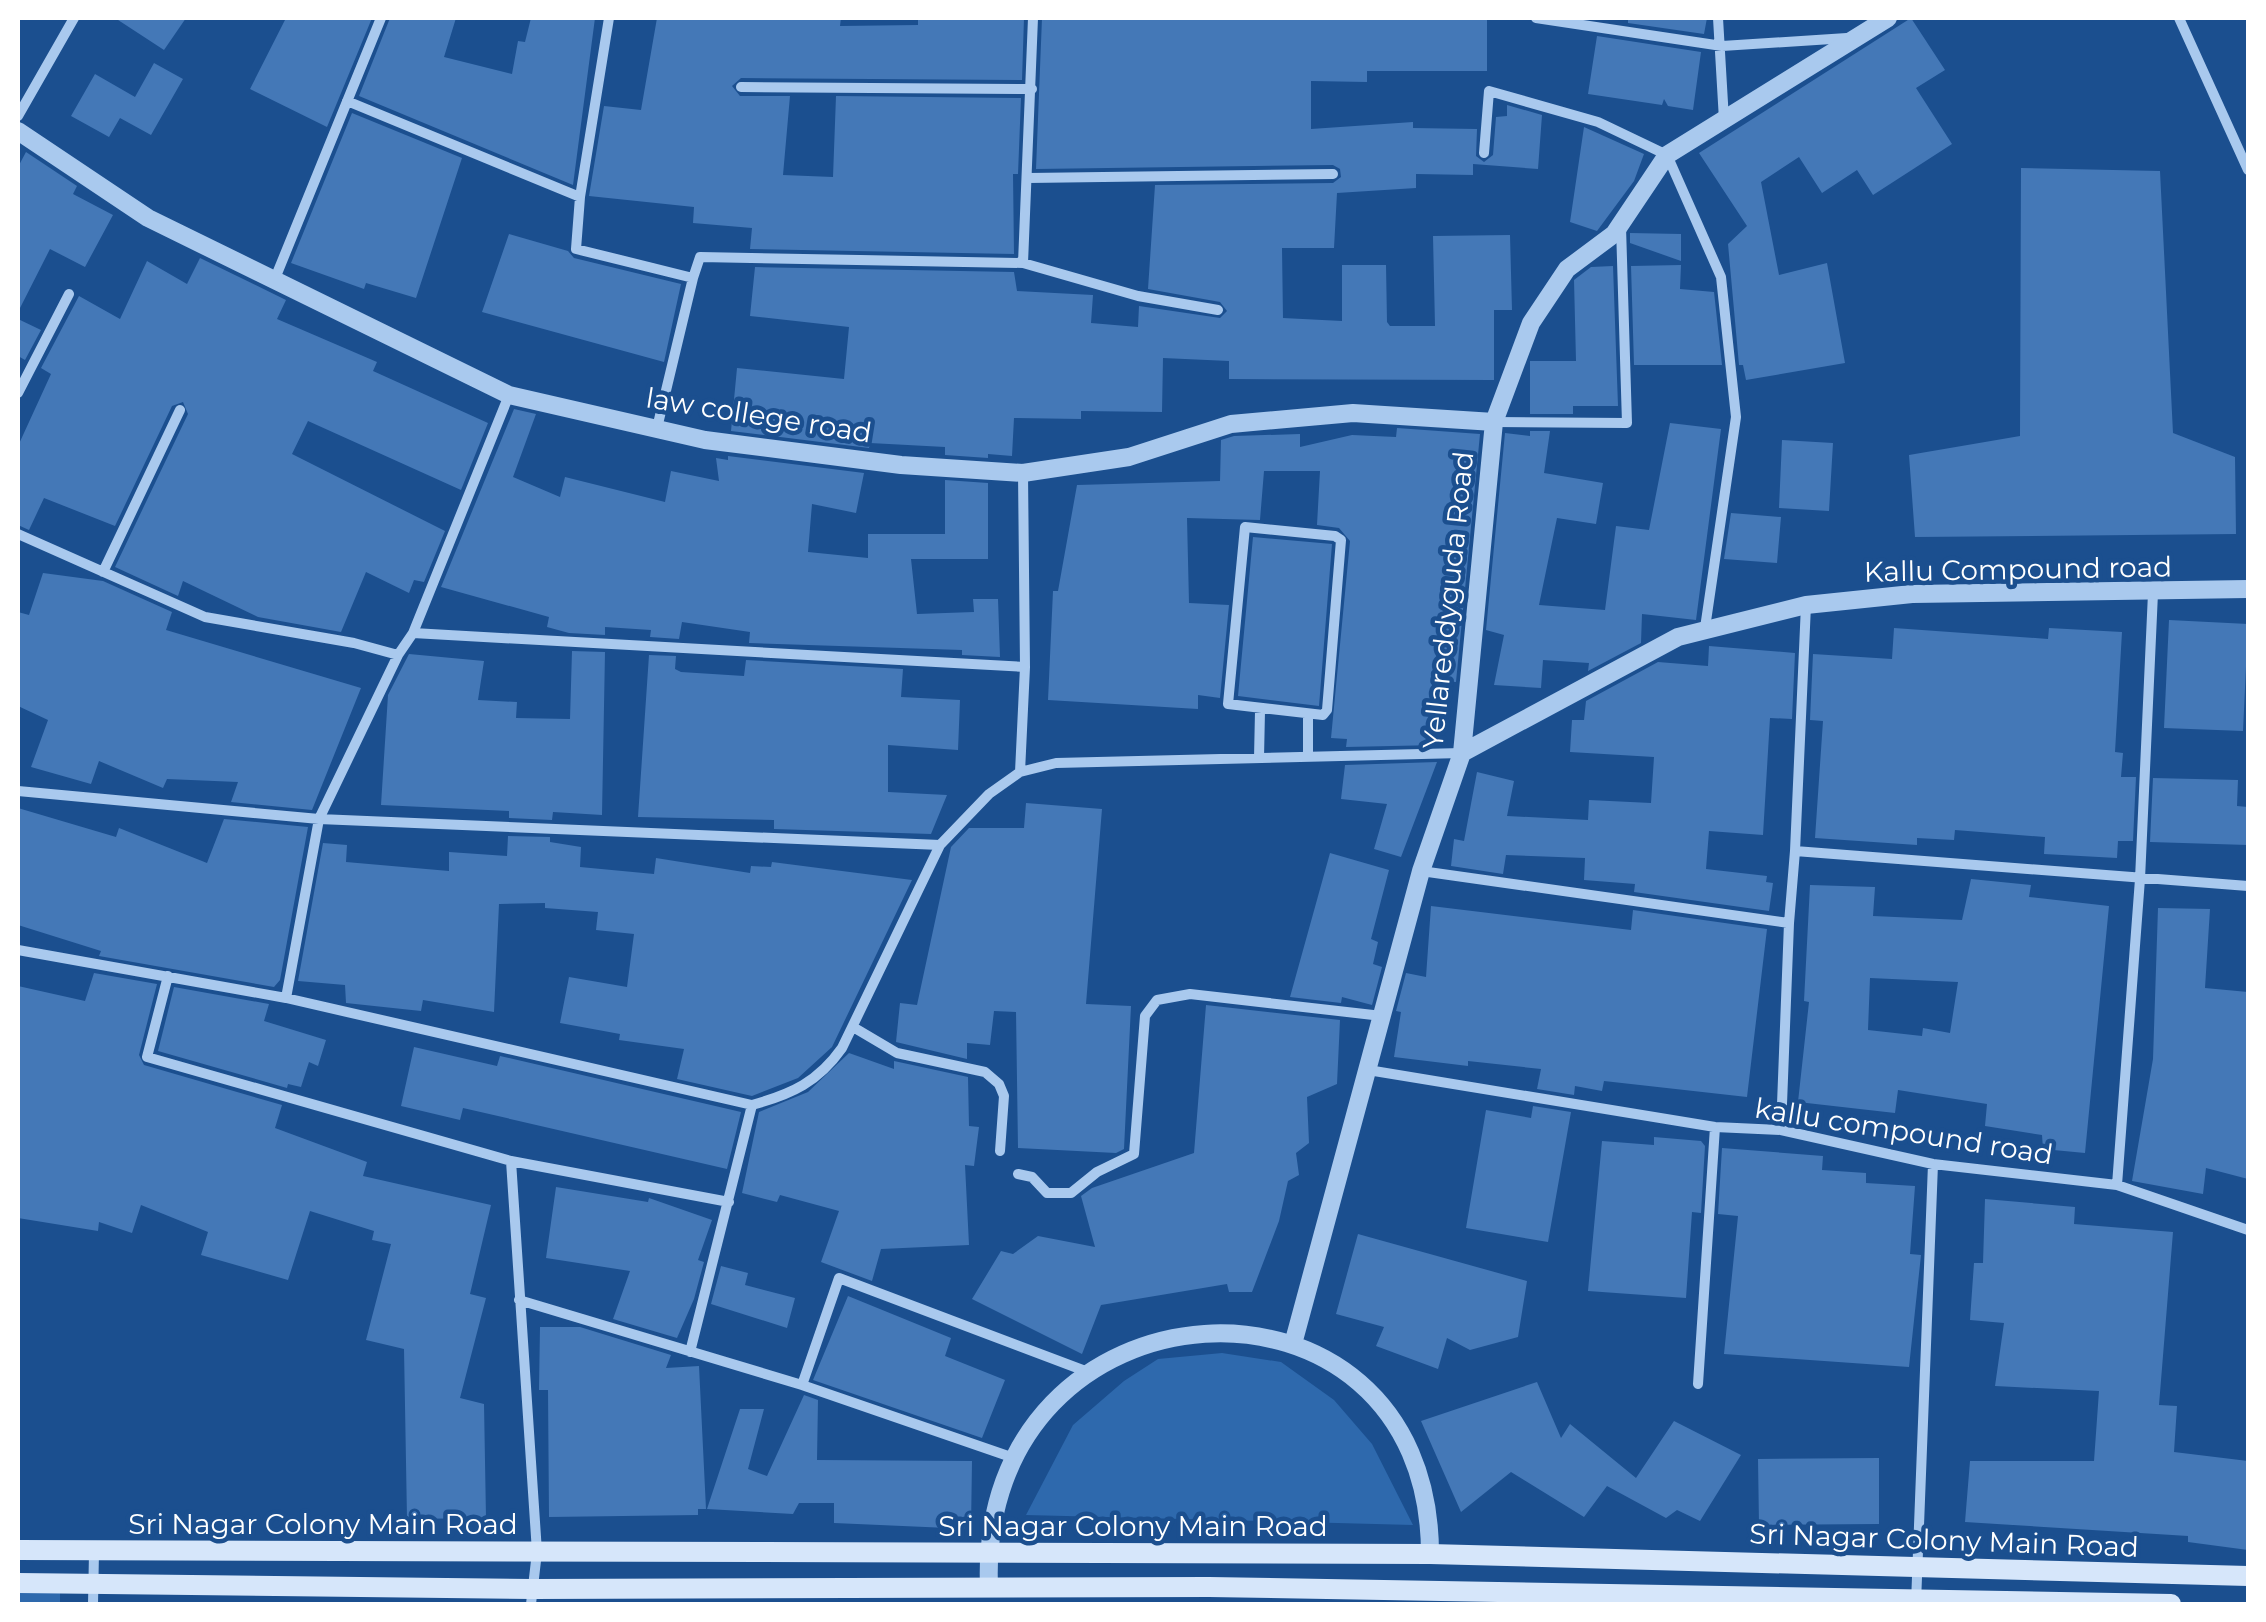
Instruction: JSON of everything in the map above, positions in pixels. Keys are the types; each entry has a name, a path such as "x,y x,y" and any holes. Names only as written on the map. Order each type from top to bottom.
{"main road":[{"name":"Sri Nagar Colony Main Road","path":"18,1550 1430,1554 2248,1576"},
{"name":"Sri Nagar Colony Main Road","path":"18,1584 93,1594 531,1597 989,1588 1209,1596 2172,1604"}],"street":[{"path":"18,116 74,18"},
{"path":"274,281 380,18"},
{"path":"609,18 580,196 576,249 693,278"},
{"path":"1023,262 1034,18"},
{"path":"1536,18 1722,46 1861,37"},
{"path":"1718,18 1724,121"},
{"name":"Yellareddyguda Road","path":"1293,1344 1420,871 1462,753 1494,422 1532,323 1567,269 1621,224 1667,156 1888,18"},
{"path":"2179,18 2248,170"},
{"path":"741,88 1032,89"},
{"path":"1484,154 1489,91 1598,122 1667,156 1721,277 1736,417 1705,628"},
{"path":"347,100 580,196"},
{"name":"law college road","path":"18,131 148,218 508,395 705,440 882,462 1023,474 1129,457 1231,424 1354,413 1494,422"},
{"path":"1028,178 1333,174"},
{"path":"1494,422 1627,422 1621,224"},
{"path":"656,428 700,257 1023,262 1138,296 1218,310"},
{"path":"18,392 68,294"},
{"path":"286,998 319,819 398,656 413,633 508,395"},
{"path":"103,572 180,410"},
{"path":"1020,772 1025,667 1023,474"},
{"path":"1248,527 1335,536 1341,540 1327,710 1320,716 1308,714 1232,708 1228,702 1248,527"},
{"path":"18,534 205,617 354,643 398,656"},
{"name":"Kallu Compound road","path":"1462,753 1678,637 1806,605 1912,594 2248,589"},
{"path":"2116,1185 2140,879 2153,593"},
{"path":"1781,1130 1806,605"},
{"path":"413,633 1025,667"},
{"path":"1259,758 1260,711"},
{"path":"1308,714 1308,757"},
{"path":"18,950 286,998 752,1105 794,1093 826,1071 853,1027 940,845 989,794 1020,772 1056,762 1462,753"},
{"path":"18,791 319,819 940,845"},
{"path":"1796,851 2248,886"},
{"path":"1420,871 1789,922"},
{"path":"168,976 148,1056 512,1161 729,1202"},
{"path":"1018,1174 1032,1177 1047,1192 1071,1193 1096,1172 1134,1154 1145,1016 1157,1000 1190,994 1382,1016"},
{"path":"853,1027 898,1053 985,1072 999,1084 1004,1096 1000,1151"},
{"name":"kallu compound road","path":"1368,1070 1714,1127 1781,1130 1932,1164 2116,1185 2248,1230"},
{"path":"690,1352 752,1105"},
{"path":"1698,1384 1714,1127"},
{"path":"512,1161 537,1552 531,1597"},
{"path":"1916,1604 1932,1164"},
{"path":"802,1386 839,1278 1088,1372"},
{"path":"519,1300 802,1386 1010,1457"},
{"path":"989,1588 988,1553 994,1502 1010,1457 1088,1372 1149,1341 1190,1332 1265,1336 1293,1344 1343,1369 1394,1420 1422,1480 1430,1516 1430,1554"},
{"path":"93,1594 94,1552"}],"shaded area":[{"path":"1222,1353 1281,1362 1334,1400 1372,1444 1413,1525 1026,1515 1073,1425 1124,1381 1158,1359"},
{"path":"18,1587 60,1587 60,1604 18,1604"}],"building":[{"path":"115,18 186,18 164,50"},
{"path":"286,18 372,18 327,127 250,89"},
{"path":"390,18 456,18 444,57 512,74 518,41 525,42 531,18 595,18 573,185 359,96"},
{"path":"657,18 841,18 840,26 918,25 918,18 1024,18 1022,80 741,78 732,86 740,96 790,96 783,175 833,177 836,96 1021,98 1018,174 1013,174 1014,254 750,249 752,228 693,223 694,207 589,196 604,106 641,110"},
{"path":"1042,18 1487,18 1487,71 1367,71 1367,82 1311,81 1311,129 1413,122 1413,128 1477,129 1476,156 1484,162 1493,155 1496,117 1507,116 1507,105 1542,115 1538,169 1473,164 1473,175 1416,174 1416,188 1337,193 1334,248 1282,248 1283,318 1342,321 1342,265 1386,265 1390,326 1435,326 1433,236 1510,235 1512,310 1494,310 1494,380 1229,379 1229,361 1163,358 1162,412 1081,411 1081,419 1014,418 1012,456 988,454 988,458 945,455 945,447 870,443 869,448 731,431 737,368 844,379 849,327 750,316 755,267 1014,272 1017,291 1093,295 1091,323 1138,327 1139,306 1220,318 1227,311 1220,302 1148,289 1155,185 1333,183 1341,177 1340,169 1333,165 1036,169"},
{"path":"1628,18 1707,18 1704,34 1628,23"},
{"path":"1911,18 1945,70 1916,88 1952,144 1873,195 1857,170 1822,193 1799,157 1761,182 1779,275 1827,263 1845,363 1746,380 1743,365 1739,365 1728,244 1747,226 1699,153"},
{"path":"1597,36 1701,52 1693,110 1668,106 1664,99 1662,105 1588,94"},
{"path":"154,63 183,79 151,135 120,118 109,137 71,116 95,74 135,97"},
{"path":"352,113 462,158 416,298 366,283 364,289 291,263"},
{"path":"1584,127 1644,154 1634,181 1597,231 1570,222"},
{"path":"26,152 77,186 73,194 113,215 85,267 50,249 18,312 18,167"},
{"path":"2021,168 2160,171 2173,433 2235,457 2236,534 1915,537 1909,455 2020,436"},
{"path":"1630,233 1681,234 1681,261 1630,243"},
{"path":"509,234 568,251 574,258 681,284 664,362 482,312"},
{"path":"200,258 286,300 277,319 377,362 373,371 488,423 461,490 308,421 292,454 445,531 424,582 414,580 409,593 366,572 341,632 258,617 183,581 178,596 115,567 188,414 183,402 172,406 115,526 44,498 29,530 18,525 18,446 51,374 41,368 79,296 120,319 147,261 187,284"},
{"path":"1681,265 1680,289 1714,292 1722,365 1634,365 1631,266"},
{"path":"1613,266 1618,406 1573,406 1573,414 1530,414 1530,361 1576,361 1574,280 1591,267"},
{"path":"18,319 41,330 25,360 18,356"},
{"path":"514,409 536,414 513,477 560,497 565,477 665,502 671,471 719,481 716,458 728,460 728,456 864,473 856,513 812,504 808,552 868,558 868,534 945,534 945,480 988,483 988,559 911,559 917,614 974,612 973,599 998,599 1000,657 962,655 962,650 749,643 750,632 682,622 679,639 650,637 651,630 605,627 605,635 569,633 547,627 549,617 441,587"},
{"path":"1670,423 1721,429 1696,620 1642,614 1641,643 1588,671 1589,663 1543,660 1541,688 1494,685 1504,635 1486,630 1505,433 1530,436 1530,431 1550,431 1544,473 1603,483 1596,524 1557,518 1539,605 1605,610 1616,526 1649,530"},
{"path":"1397,428 1480,434 1456,682 1443,681 1438,745 1346,747 1347,739 1331,738 1350,541 1339,528 1317,525 1320,471 1264,471 1260,520 1187,518 1189,603 1229,605 1220,698 1198,695 1198,709 1048,700 1053,591 1058,591 1077,485 1220,481 1221,440 1234,436 1300,434 1300,447 1352,435 1396,437"},
{"path":"1782,440 1833,443 1829,511 1779,508"},
{"path":"1731,513 1781,517 1777,563 1724,559"},
{"path":"1253,537 1332,544 1319,706 1238,696"},
{"path":"43,573 103,581 172,612 166,630 361,688 312,810 231,802 238,782 167,779 163,788 99,761 91,784 31,767 48,720 18,706 18,612 29,615"},
{"path":"2169,620 2248,624 2243,731 2164,728"},
{"path":"1894,628 2048,639 2049,628 2122,632 2115,752 2123,753 2121,777 2136,777 2133,841 2118,841 2117,858 2044,854 2045,837 1955,830 1954,840 1917,838 1917,845 1815,838 1823,721 1810,720 1813,654 1892,659"},
{"path":"1709,646 1795,653 1792,719 1770,718 1763,835 1709,831 1706,869 1767,876 1766,882 1773,883 1769,911 1634,892 1635,884 1584,880 1585,858 1506,855 1503,874 1451,866 1454,839 1464,841 1477,772 1514,781 1507,816 1588,820 1589,800 1651,803 1654,757 1570,752 1572,720 1584,720 1586,701 1658,662 1708,666"},
{"path":"572,651 605,652 602,815 553,812 552,820 509,818 509,811 381,805 388,695 409,654 484,661 478,700 517,702 516,718 570,719"},
{"path":"649,655 676,656 675,669 681,672 744,676 746,660 903,669 901,697 960,700 958,750 888,745 888,792 947,795 931,834 774,829 774,820 638,817"},
{"path":"1437,762 1401,857 1374,849 1387,804 1341,799 1345,765"},
{"path":"2153,778 2238,780 2237,806 2248,807 2248,845 2150,842"},
{"path":"1026,803 1102,809 1086,1004 1131,1006 1124,1149 1116,1153 1018,1148 1016,1012 994,1011 990,1045 967,1043 967,1059 896,1042 900,1003 917,1005 951,847 969,828 1024,828"},
{"path":"18,808 116,837 119,828 207,863 224,819 308,827 280,980 274,987 99,956 101,951 18,925"},
{"path":"508,836 550,837 550,842 581,847 580,867 654,874 656,858 750,873 751,866 771,867 772,862 912,880 832,1047 798,1078 752,1096 677,1079 684,1049 619,1040 620,1034 560,1023 569,977 627,987 634,934 596,930 598,912 545,908 545,903 499,904 494,1012 423,1000 421,1011 346,1003 345,985 298,981 323,843 347,845 346,862 449,871 449,852 507,856"},
{"path":"1330,853 1389,870 1371,939 1378,942 1373,964 1382,967 1372,1005 1342,997 1341,1003 1290,997"},
{"path":"1971,879 2031,885 2029,897 2109,906 2085,1153 2043,1149 2042,1135 1985,1126 1987,1104 1898,1090 1895,1113 1798,1102 1809,1002 1804,1001 1810,885 1875,887 1873,916 1962,920","holes":["1870,978 1958,982 1950,1033 1923,1028 1922,1036 1868,1030"]},
{"path":"1431,906 1631,930 1633,910 1767,929 1747,1097 1604,1081 1602,1091 1575,1086 1574,1095 1537,1089 1541,1069 1394,1057 1401,1012 1396,1011 1406,973 1426,977"},
{"path":"2158,908 2210,909 2205,988 2248,992 2248,1179 2206,1168 2203,1194 2132,1181 2153,1059"},
{"path":"94,973 157,984 139,1055 144,1065 282,1105 275,1128 367,1162 363,1176 491,1205 470,1294 486,1298 460,1398 484,1404 486,1518 407,1519 404,1349 366,1340 391,1244 372,1240 374,1231 310,1211 288,1280 201,1255 208,1232 141,1205 132,1233 99,1222 98,1231 18,1218 18,986 85,1001"},
{"path":"174,987 269,1004 264,1021 326,1040 318,1066 309,1062 301,1087 288,1084 287,1088 158,1051"},
{"path":"1206,1005 1340,1020 1337,1084 1307,1097 1309,1143 1296,1153 1299,1175 1288,1181 1279,1221 1252,1292 1229,1292 1227,1284 1101,1305 1082,1354 972,1299 1001,1251 1013,1254 1038,1236 1095,1247 1081,1196 1092,1188 1194,1153"},
{"path":"414,1047 497,1066 500,1056 741,1112 727,1169 463,1108 460,1120 401,1106"},
{"path":"849,1053 894,1069 894,1061 968,1077 969,1126 979,1127 974,1166 965,1165 969,1245 881,1249 872,1281 821,1262 839,1211 780,1195 777,1202 742,1193 759,1112 808,1092"},
{"path":"1533,1106 1571,1112 1548,1242 1466,1228 1486,1110 1531,1118"},
{"path":"1654,1137 1701,1141 1705,1146 1701,1213 1692,1212 1686,1298 1588,1291 1602,1141 1654,1145"},
{"path":"1722,1148 1823,1156 1822,1170 1866,1173 1866,1183 1915,1186 1910,1254 1921,1255 1909,1367 1724,1354 1738,1216 1718,1214"},
{"path":"556,1187 648,1202 649,1198 712,1220 698,1260 704,1262 694,1299 677,1338 613,1319 630,1271 546,1258"},
{"path":"1985,1199 2075,1207 2074,1224 2173,1232 2159,1405 2177,1406 2174,1452 2248,1461 2248,1550 2188,1542 2188,1536 1965,1522 1970,1461 2094,1461 2099,1391 1995,1386 2004,1323 1970,1320 1974,1263 1983,1263"},
{"path":"1358,1234 1527,1281 1518,1337 1470,1350 1447,1338 1438,1369 1376,1346 1384,1327 1336,1314"},
{"path":"721,1266 748,1273 745,1285 795,1298 787,1328 711,1304"},
{"path":"848,1296 951,1338 945,1356 1005,1380 982,1438 813,1380"},
{"path":"540,1327 580,1327 671,1355 666,1368 699,1366 706,1509 698,1509 698,1515 549,1517 548,1390 539,1390"},
{"path":"1537,1382 1561,1438 1570,1424 1636,1478 1674,1421 1741,1455 1700,1521 1677,1510 1666,1518 1607,1486 1584,1517 1511,1472 1461,1512 1421,1421"},
{"path":"804,1395 818,1400 817,1460 972,1461 971,1529 834,1523 834,1503 799,1503 793,1514 707,1509 740,1409 764,1409 748,1469 767,1476"},
{"path":"1879,1458 1879,1524 1759,1525 1758,1459"}]}
